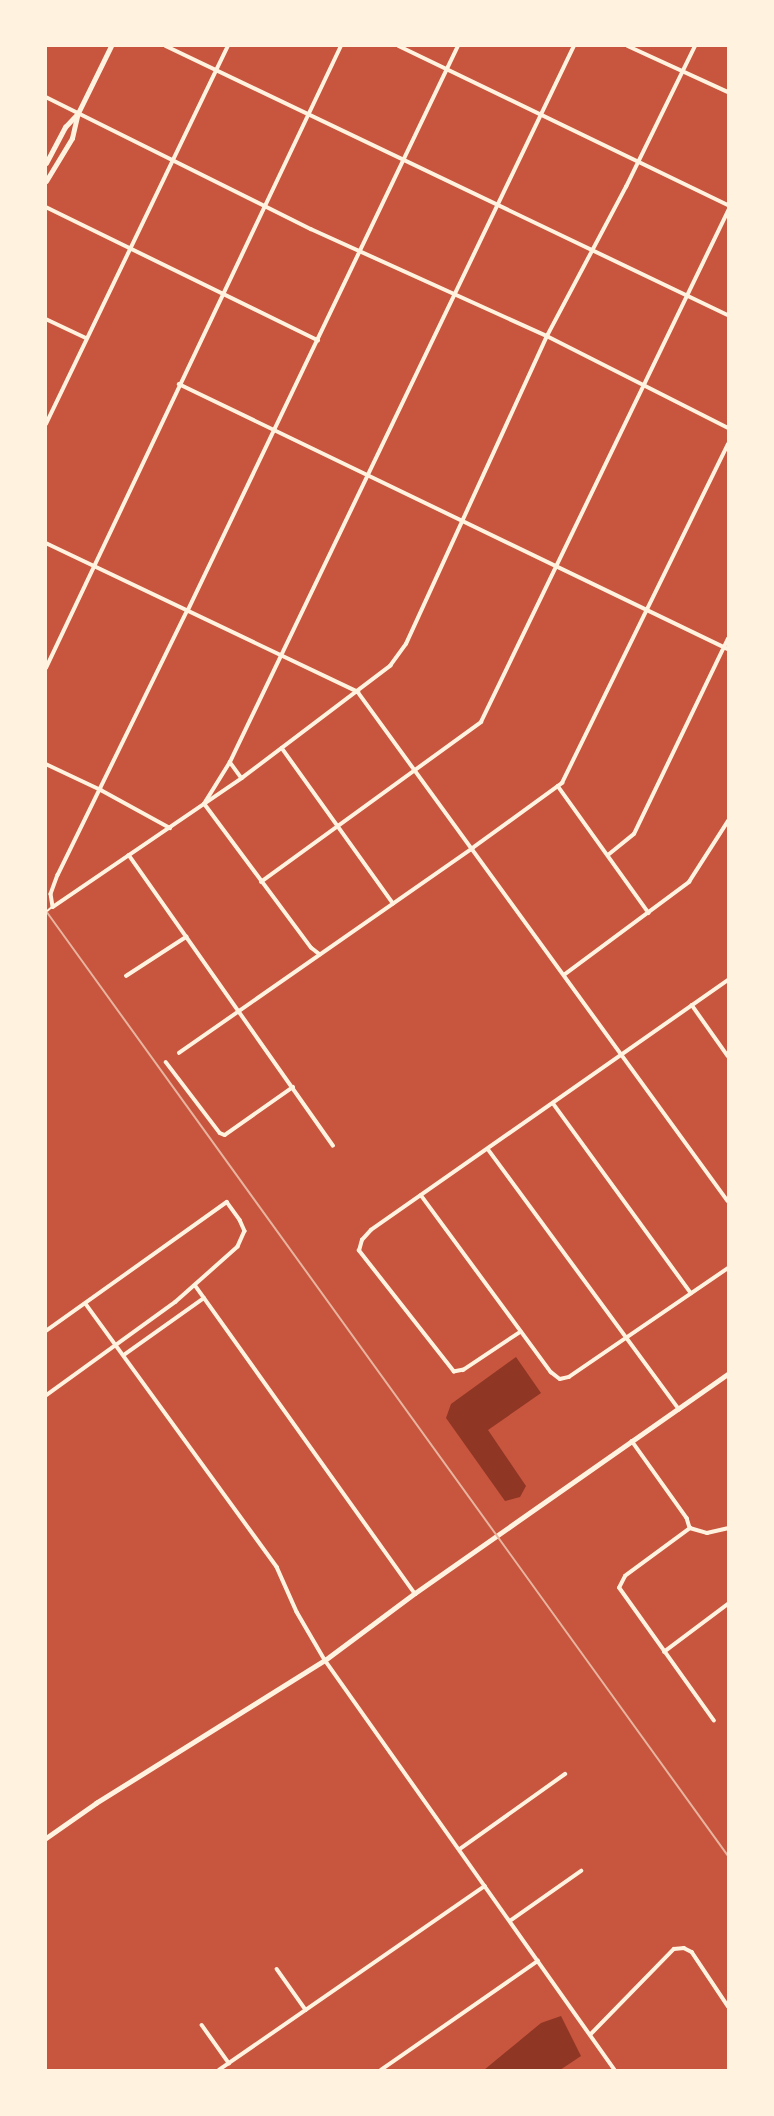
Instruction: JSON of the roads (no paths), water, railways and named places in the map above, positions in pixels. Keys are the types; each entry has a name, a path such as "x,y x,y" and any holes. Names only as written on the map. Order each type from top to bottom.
{"highway":[{"path":"46,181 72,138 78,113 111,46"},
{"path":"46,163 65,127 78,113"}],"main road":[{"path":"46,1838 96,1803 325,1660 415,1593 729,1374"}],"street":[{"path":"166,46 729,315"},
{"path":"46,424 228,46"},
{"path":"46,668 341,46"},
{"path":"399,46 639,159 729,205"},
{"path":"458,46 361,253 58,875 51,894 53,907 242,778 390,666 406,644 547,336 695,46"},
{"path":"204,804 230,762 574,46"},
{"path":"628,46 729,92"},
{"path":"46,97 361,253 547,336 729,428"},
{"path":"46,206 318,340"},
{"path":"261,882 481,722 729,211"},
{"path":"46,319 86,338"},
{"path":"179,384 273,432 727,648"},
{"path":"179,1053 558,786 729,444"},
{"path":"46,543 358,692 474,847 729,1201"},
{"path":"608,855 634,834 727,648 729,639"},
{"path":"282,748 393,903"},
{"path":"230,762 242,778"},
{"path":"46,764 101,790 170,828"},
{"path":"558,786 649,913"},
{"path":"204,804 311,948 320,955"},
{"path":"565,975 690,882 729,821"},
{"path":"129,855 333,1145"},
{"path":"126,976 186,937"},
{"path":"521,1332 464,1370 454,1372 359,1251 363,1238 729,979"},
{"path":"692,1005 729,1056"},
{"path":"166,1062 220,1133 229,1132 293,1087"},
{"path":"553,1103 691,1293"},
{"path":"488,1149 679,1409"},
{"path":"421,1195 547,1367 560,1379 569,1377 729,1268"},
{"path":"46,1331 228,1202 245,1231 238,1247 195,1285 118,1345 46,1396"},
{"path":"195,1285 415,1593"},
{"path":"124,1354 204,1298"},
{"path":"86,1304 277,1567 297,1612 325,1660 615,2070"},
{"path":"632,1441 687,1518 690,1528"},
{"path":"690,1528 707,1533 729,1528"},
{"path":"690,1528 620,1581 619,1588 714,1721"},
{"path":"664,1652 729,1604"},
{"path":"460,1849 565,1774"},
{"path":"510,1921 580,1871"},
{"path":"219,2070 485,1886"},
{"path":"590,2035 674,1949 684,1948 692,1952 729,2006"},
{"path":"381,2070 538,1961"},
{"path":"277,1969 306,2010"},
{"path":"202,2025 229,2063"}],"lane":[{"path":"46,912 53,907"}],"railway":[{"path":"46,911 728,1856"}]}
